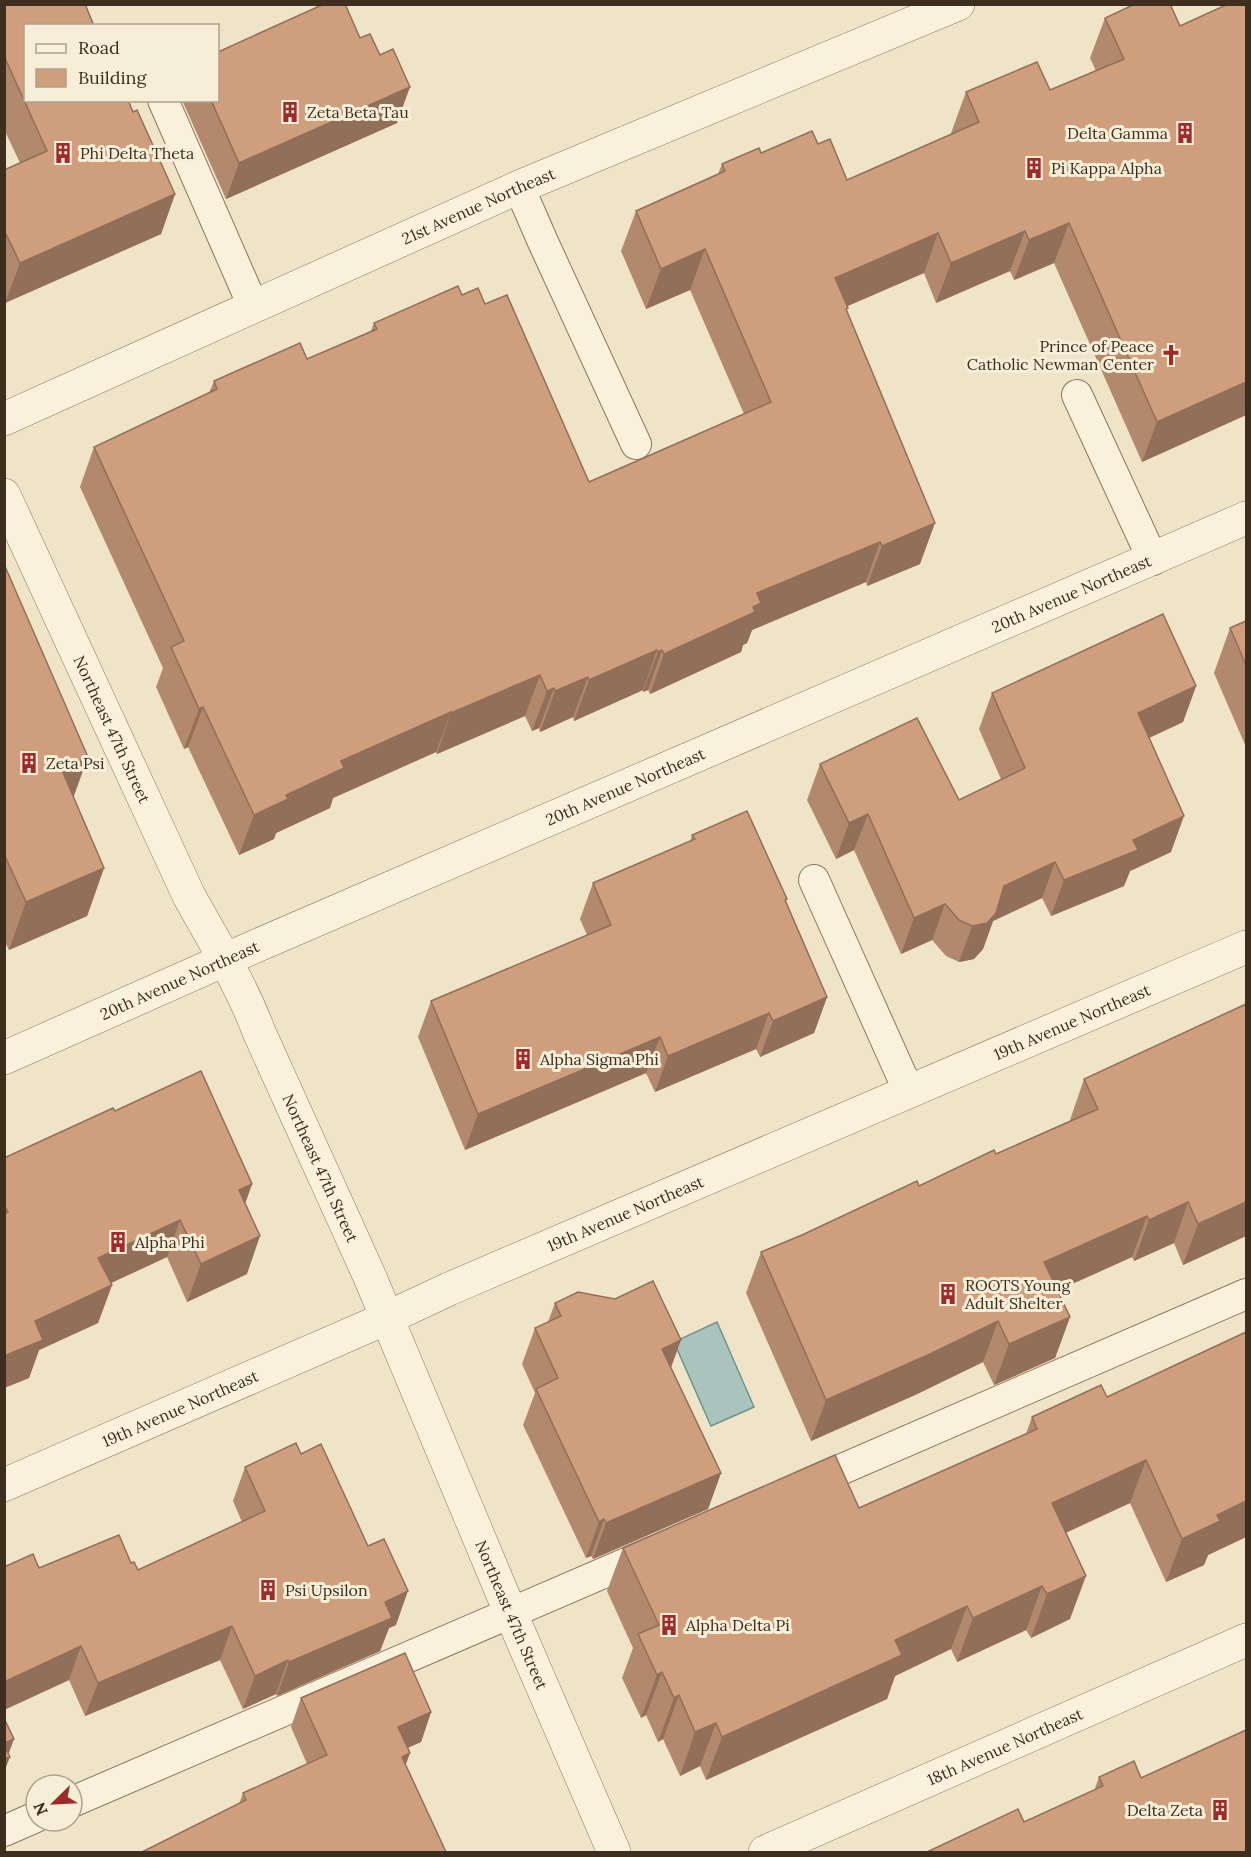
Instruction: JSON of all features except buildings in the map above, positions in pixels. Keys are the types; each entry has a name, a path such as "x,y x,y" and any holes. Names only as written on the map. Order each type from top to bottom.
{"street":[{"name":"21st Avenue Northeast","path":"4,419 519,187 958,4"},
{"name":"Northeast 47th Street","path":"4,495 189,896 226,960 249,1006 387,1318 614,1852"},
{"name":"20th Avenue Northeast","path":"4,1058 1246,518"},
{"name":"19th Avenue Northeast","path":"4,1485 440,1293 1246,947"},
{"name":"18th Avenue Northeast","path":"765,1852 1246,1640"}],"lane":[{"path":"164,102 253,306"},
{"path":"519,187 636,444"},
{"path":"1077,395 1153,560"},
{"path":"814,880 909,1092"},
{"path":"776,1498 1246,1294"},
{"path":"84,1797 677,1541"},
{"path":"4,1831 24,1822"}],"water":[{"path":"717,1322 754,1407 711,1426 674,1342"}],"place":[{"name":"Zeta Beta Tau","path":"290,112"},
{"name":"Delta Gamma","path":"1185,133"},
{"name":"Phi Delta Theta","path":"63,153"},
{"name":"Pi Kappa Alpha","path":"1034,168"},
{"name":"Prince of Peace Catholic Newman Center","path":"1171,355"},
{"name":"Zeta Psi","path":"29,763"},
{"name":"Alpha Sigma Phi","path":"523,1059"},
{"name":"Alpha Phi","path":"118,1242"},
{"name":"ROOTS Young Adult Shelter","path":"948,1294"},
{"name":"Psi Upsilon","path":"268,1590"},
{"name":"Alpha Delta Pi","path":"669,1625"},
{"name":"Delta Zeta","path":"1220,1810"}]}
